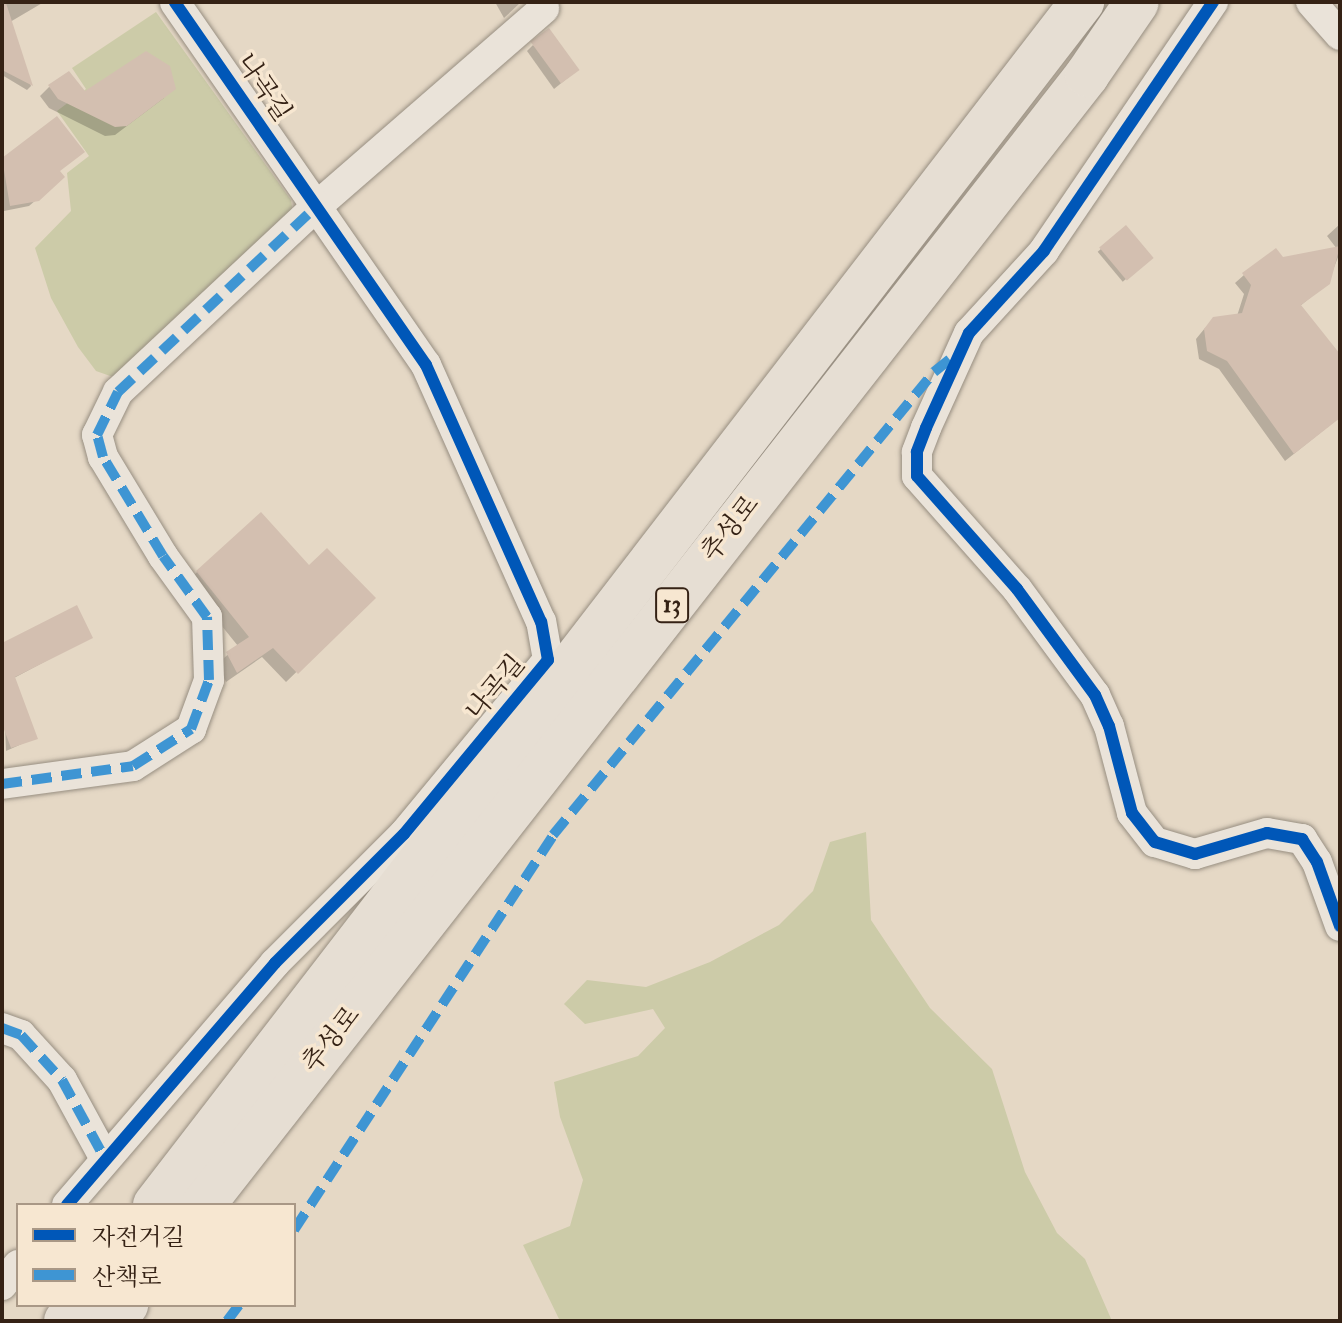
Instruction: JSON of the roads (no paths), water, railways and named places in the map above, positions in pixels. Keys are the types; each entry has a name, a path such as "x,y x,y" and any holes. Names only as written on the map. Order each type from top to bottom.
{"main road":[{"name":"추성로","path":"157,1203 1082,2"},
{"name":"추성로","path":"205,1203 1087,75 1137,2"}],"street":[{"name":"나곡길","path":"69,1203 104,1157 275,963 404,834 548,660 541,622 426,365 175,2"},
{"path":"1213,2 1044,251 969,333 917,452 917,476 1017,589 1060,655 1095,695 1109,726 1132,813 1142,828 1167,850 1195,854 1267,833 1302,839 1317,862 1340,926"},
{"path":"1311,2 1340,35"},
{"path":"2,784 133,766 191,729 209,680 207,617 163,556 103,457 97,435 118,392 317,206 544,9"},
{"path":"2,1028 21,1035 62,1080 104,1157"},
{"path":"2,1285 16,1268"}]}
